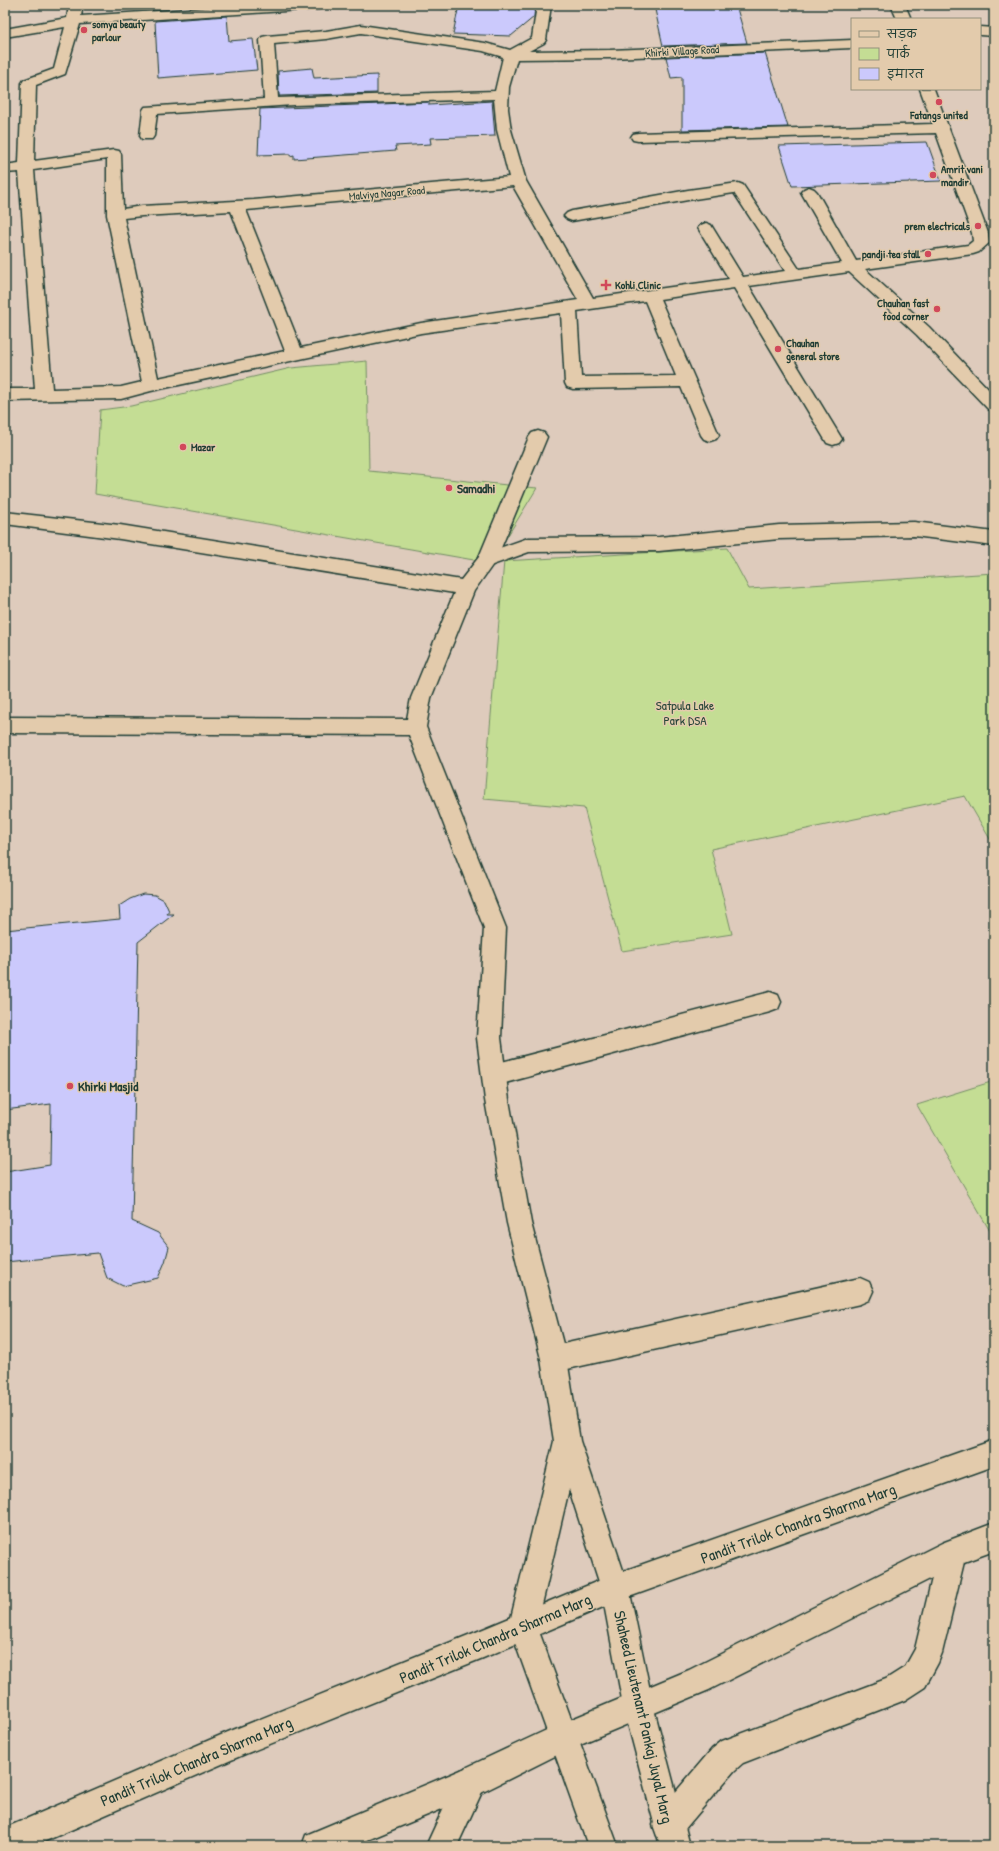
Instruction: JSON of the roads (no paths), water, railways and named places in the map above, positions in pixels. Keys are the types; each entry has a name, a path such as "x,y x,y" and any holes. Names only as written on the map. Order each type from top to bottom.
{"street":[{"path":"44,394 26,166 29,83 60,71 74,20 76,5"},
{"path":"5,33 74,20 265,7 318,5"},
{"path":"544,5 539,40 511,55 506,68 501,109 504,130 518,181 588,303"},
{"path":"898,5 904,18"},
{"path":"265,7 271,103"},
{"name":"Khirki Village Road","path":"267,40 326,35 361,29 485,47 511,55 592,55 851,44"},
{"path":"981,31 994,32"},
{"path":"5,395 122,393 151,385 421,328 794,273 973,249 981,243 980,233 927,90"},
{"path":"147,136 150,110 271,103 502,95"},
{"path":"638,137 942,128"},
{"path":"5,169 114,154 115,215 151,385"},
{"name":"Malviya Nagar Road","path":"115,215 142,211 237,206 518,181"},
{"path":"572,216 688,195 738,188 794,273"},
{"path":"809,192 851,265 923,331 994,405"},
{"path":"237,206 295,355"},
{"path":"706,228 737,282 833,438"},
{"path":"650,294 710,435"},
{"path":"569,306 574,383 687,381"},
{"path":"538,437 487,560 466,588 421,698 416,727 496,928 489,1038 497,1100 519,1223 554,1359 567,1441 523,1626 603,1846"},
{"path":"5,518 120,532 466,588"},
{"path":"487,560 528,545 660,544 779,532 914,529 994,539"},
{"path":"5,724 416,727"},
{"path":"494,1075 770,1002"},
{"path":"554,1359 860,1291"},
{"name":"Shaheed Lieutenant Pankaj Juyal Marg","path":"567,1441 615,1588 638,1705 671,1836"},
{"name":"Pandit Trilok Chandra Sharma Marg","path":"5,1843 238,1742 483,1644 615,1588 994,1453"},
{"path":"317,1846 472,1781 563,1737 699,1680 952,1553 994,1537"},
{"path":"671,1836 724,1760 733,1752 895,1690 915,1677 928,1653 952,1553"},
{"path":"441,1846 472,1781"}],"place":[{"name":"somya beauty parlour","path":"84,30"},
{"name":"Fatangs united","path":"939,102"},
{"name":"Amrit vani mandir","path":"933,175"},
{"name":"prem electricals","path":"978,226"},
{"name":"pandji tea stall","path":"928,254"},
{"name":"Kohli Clinic","path":"606,285"},
{"name":"Chauhan fast food corner","path":"937,309"},
{"name":"Chauhan general store","path":"778,349"},
{"name":"Mazar","path":"183,447"},
{"name":"Samadhi","path":"449,488"},
{"name":"Khirki Masjid","path":"70,1086"}],"park label":[{"name":"Satpula Lake Park DSA","path":"685,712"}]}
